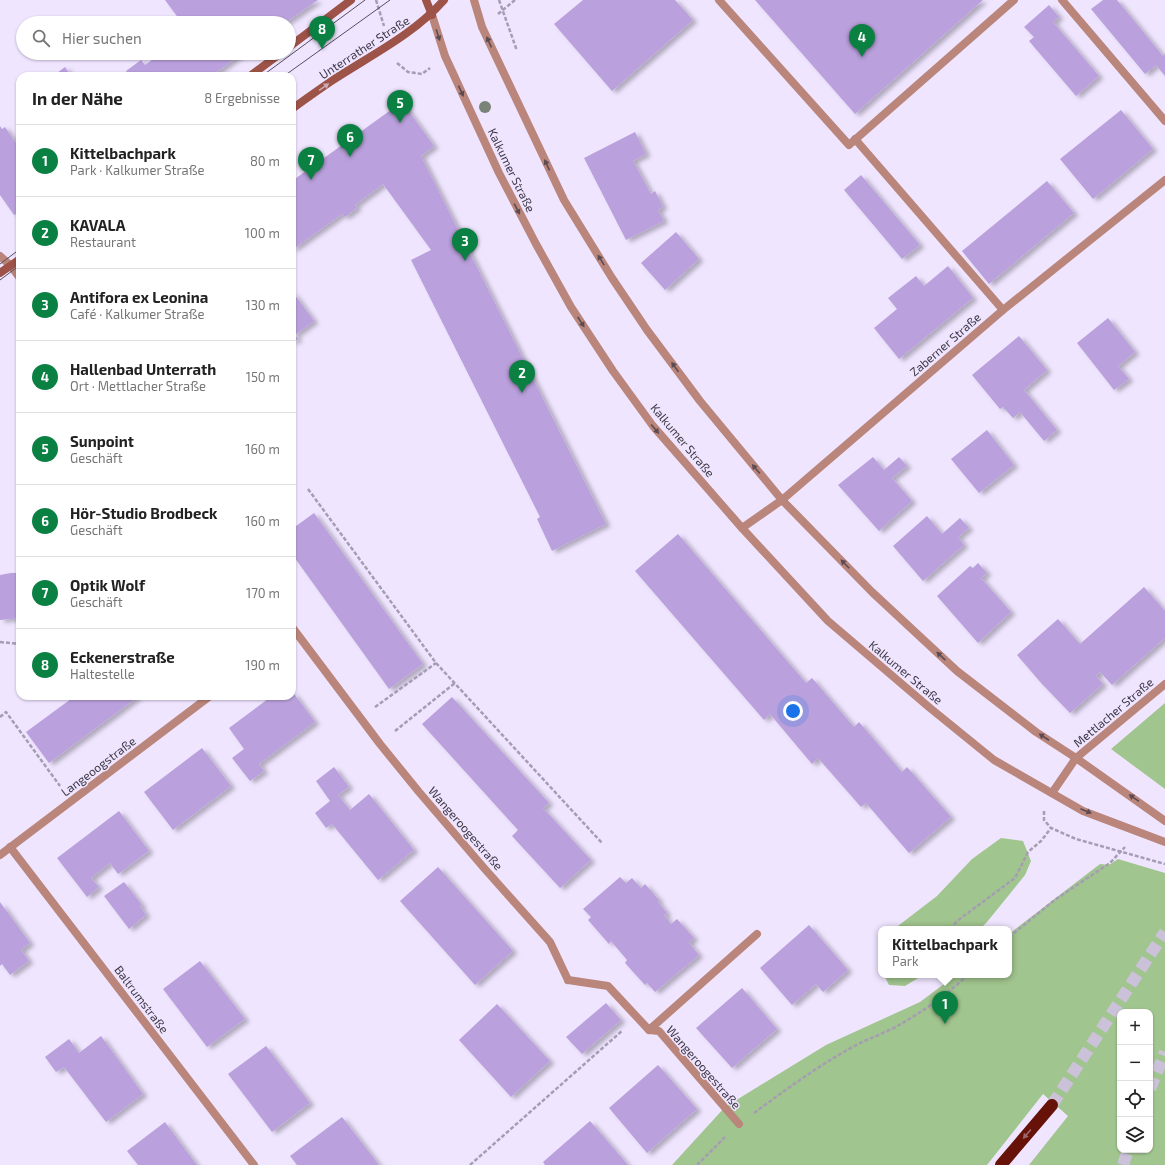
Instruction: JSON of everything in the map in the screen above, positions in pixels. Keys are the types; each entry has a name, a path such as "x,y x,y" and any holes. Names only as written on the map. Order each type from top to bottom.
{"highway":[{"path":"1001,1165 1052,1104"}],"main road":[{"path":"296,42 351,0"},
{"name":"Kalkumer Straße","path":"426,0 432,14"},
{"name":"Unterrather Straße","path":"296,106 330,82 390,45 420,24 432,14 444,0"},
{"path":"255,72 272,60"},
{"path":"0,273 16,261"}],"street":[{"path":"474,0 482,27 564,200 612,278 647,330 700,401 782,500 872,592 957,671 1036,732 1076,758 1165,821"},
{"path":"719,0 848,145 1014,0"},
{"path":"1062,0 1165,121"},
{"name":"Kalkumer Straße","path":"432,14 445,56 499,173 536,244 572,308 613,371 653,426 742,528 828,621 930,708 994,760 1083,811 1165,842"},
{"path":"855,139 1003,310"},
{"name":"Zaberner Straße","path":"742,528 782,500 1003,310 1165,180"},
{"path":"0,256 16,273"},
{"name":"Wangeroogestraße","path":"296,635 380,744 479,862 550,942 568,980 608,986 649,1030 659,1031 739,1124"},
{"name":"Mettlacher Straße","path":"1076,758 1165,684"},
{"name":"Langeoogstraße","path":"0,855 205,700"},
{"path":"1052,793 1076,758"},
{"name":"Baltrumstraße","path":"10,847 254,1165"},
{"name":"Wangeroogestraße","path":"649,1030 757,934"}],"path":[{"path":"308,489 436,663 602,843"},
{"path":"0,642 16,644"},
{"path":"361,718 436,663"},
{"path":"380,744 455,683"},
{"path":"0,716 6,712 71,801"},
{"path":"1052,793 1044,808 1044,820 1051,828 1076,839 1165,864"},
{"path":"953,926 957,921 1015,878 1028,852 1041,841 1051,828"},
{"path":"1012,935 1056,899 1110,863 1120,852"},
{"path":"697,1165 739,1124 796,1082 860,1043 898,1026 924,1010 964,978"},
{"path":"470,1165 637,1017"}],"green space":[{"path":"1165,703 1165,789 1111,749"},
{"path":"1001,838 1023,841 1031,861 1025,875 983,926 898,926 937,896 972,859"},
{"path":"1118,859 1165,873 1165,1165 1029,1165 1068,1116 1043,1094 987,1165 672,1165 725,1107 826,1045 920,1002 952,978 1012,978 1012,932 1100,864 1109,865"},
{"path":"886,978 918,978 905,986 889,985"}],"building":[{"path":"165,0 318,0 295,16 177,16"},
{"path":"583,0 675,0 693,20 612,91 554,24"},
{"path":"755,0 983,0 855,114"},
{"path":"1103,0 1117,0 1163,56 1165,54 1165,76 1156,65 1145,74 1091,9"},
{"path":"1049,5 1059,17 1053,22 1099,76 1076,96 1029,41 1034,37 1024,27"},
{"path":"141,60 145,65 152,60 233,60 217,72 126,71"},
{"path":"65,67 68,72 58,72"},
{"path":"402,102 434,146 421,156 606,524 552,551 537,519 540,517 411,260 431,250 383,184 355,205 357,208 345,217 342,214 296,247 296,178"},
{"path":"1121,110 1153,149 1093,199 1060,159"},
{"path":"0,126 2,129 5,127 16,143 16,214 14,215 0,195"},
{"path":"635,132 646,154 633,161 651,194 655,191 663,207 658,210 664,221 626,240 584,158"},
{"path":"861,175 920,245 902,259 844,190"},
{"path":"1047,181 1074,213 989,284 962,251"},
{"path":"676,232 699,259 665,290 641,263"},
{"path":"948,266 973,298 899,359 874,328 897,309 888,298 916,276 924,286"},
{"path":"296,296 314,321 296,334"},
{"path":"1108,318 1135,352 1118,366 1129,379 1114,390 1077,343"},
{"path":"1019,336 1047,370 1024,390 1057,430 1044,441 1020,412 1013,418 1003,407 1000,409 972,375"},
{"path":"987,430 1014,465 979,493 951,459"},
{"path":"873,457 884,470 899,457 907,466 892,478 912,501 879,531 838,485"},
{"path":"314,513 423,664 389,689 296,560 296,526"},
{"path":"927,516 942,534 960,518 969,528 958,537 964,545 923,581 893,546"},
{"path":"678,534 806,683 812,678 854,727 859,722 902,772 907,767 951,817 909,853 866,803 861,807 818,758 812,764 770,714 764,720 635,571"},
{"path":"978,563 987,573 981,578 1011,612 978,643 937,596 970,566 973,568"},
{"path":"16,573 16,618 0,620 0,575"},
{"path":"1144,587 1165,611 1165,638 1112,685 1100,672 1096,676 1103,684 1070,713 1017,655 1058,619 1080,644"},
{"path":"296,696 315,722 259,764 264,771 250,781 232,758 244,749 229,728 267,700 296,700"},
{"path":"452,697 549,803 543,808 591,860 560,888 512,836 518,830 422,724"},
{"path":"70,700 134,700 49,763 26,732"},
{"path":"202,748 231,786 173,830 144,792"},
{"path":"334,767 349,787 338,795 350,810 369,794 414,850 378,880 332,824 326,828 315,813 330,801 316,781"},
{"path":"119,811 149,851 118,874 110,863 91,878 99,887 87,897 57,858"},
{"path":"438,867 513,951 475,985 400,901"},
{"path":"620,877 626,883 632,878 641,888 645,884 659,900 658,902 667,913 664,915 671,924 677,919 694,938 689,943 699,955 655,992 647,983 645,985 625,963 627,960 611,941 609,944 588,920 591,917 583,909"},
{"path":"124,882 142,905 140,906 146,915 129,929 104,896"},
{"path":"0,902 30,943 21,950 29,961 10,975 2,964 0,966"},
{"path":"809,925 848,970 823,992 816,984 792,1005 760,968"},
{"path":"200,961 245,1019 207,1047 163,989"},
{"path":"742,988 777,1029 732,1068 696,1028"},
{"path":"606,1003 621,1020 582,1054 566,1037"},
{"path":"497,1004 550,1061 511,1097 459,1040"},
{"path":"101,1036 143,1094 106,1122 64,1067 56,1072 45,1057 69,1039 79,1053"},
{"path":"266,1046 310,1103 272,1132 228,1074"},
{"path":"658,1065 697,1109 647,1153 609,1108"},
{"path":"342,1117 379,1165 297,1165 290,1156"},
{"path":"590,1121 628,1165 545,1165 543,1162"},
{"path":"165,1122 197,1165 138,1165 127,1151"}],"tunnel":[{"path":"1052,1105 1165,932"},
{"path":"1153,1082 1165,1052"},
{"path":"1123,1165 1127,1153"}],"tram line":[{"path":"296,51 365,0"},
{"path":"290,72 390,0"},
{"path":"267,72 284,60"},
{"path":"0,264 16,252"},
{"path":"0,280 16,268"}],"place":[{"name":"Eckenerstraße","path":"322,49"},
{"name":"Hallenbad Unterrath","path":"862,57"},
{"name":"Sunpoint","path":"400,123"},
{"name":"Hör-Studio Brodbeck","path":"350,157"},
{"name":"Optik Wolf","path":"311,180"},
{"name":"Antifora ex Leonina","path":"465,261"},
{"name":"KAVALA","path":"522,393"},
{"name":"Kittelbachpark","path":"945,1024"}]}
